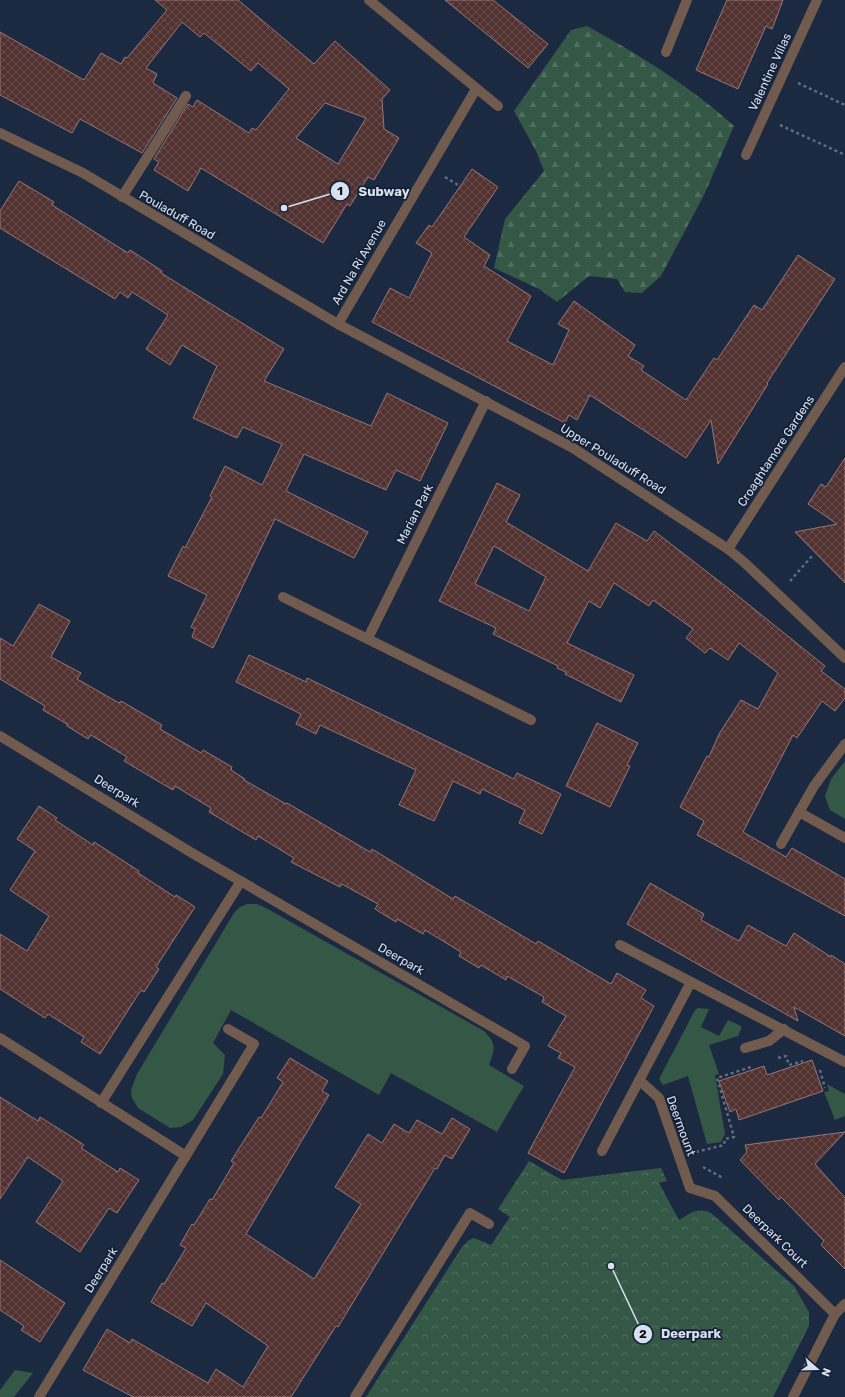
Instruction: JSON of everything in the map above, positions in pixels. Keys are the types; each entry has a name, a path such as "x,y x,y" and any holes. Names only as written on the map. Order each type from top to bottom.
{"street":[{"path":"369,0 498,106"},
{"path":"666,52 687,0"},
{"name":"Valentine Villas","path":"746,155 817,0"},
{"name":"Ard Na Ri Avenue","path":"338,324 476,89"},
{"path":"122,197 186,96"},
{"name":"Pouladuff Road","path":"0,133 83,173 338,324"},
{"name":"Upper Pouladuff Road","path":"338,324 573,448 728,549 745,562 845,658"},
{"name":"Croaghtamore Gardens","path":"728,549 845,367"},
{"name":"Marian Park","path":"368,638 486,401"},
{"path":"284,597 531,720"},
{"name":"Deerpark","path":"0,736 241,881 525,1046 512,1068"},
{"path":"781,844 814,786 845,744"},
{"path":"799,812 845,838"},
{"path":"102,1103 241,881"},
{"path":"620,945 845,1062"},
{"path":"602,1151 691,982"},
{"name":"Deerpark","path":"39,1397 254,1044 228,1029"},
{"path":"745,1048 770,1041 784,1029"},
{"path":"0,1038 186,1156"},
{"name":"Deermount","path":"639,1080 659,1098 690,1188"},
{"name":"Deerpark Court","path":"690,1188 715,1196 835,1314"},
{"path":"355,1397 470,1213 489,1224"},
{"path":"793,1397 835,1314 845,1304"}],"path":[{"path":"783,76 845,104"},
{"path":"764,117 845,155"},
{"path":"789,582 812,556"},
{"path":"772,1060 786,1056 789,1065 809,1059"},
{"path":"817,1063 825,1088"},
{"path":"724,1145 725,1139 734,1137 717,1078 758,1065"}],"green space":[{"path":"587,26 682,84 734,126 704,195 661,276 642,293 625,292 617,279 589,276 557,302 539,289 494,268 505,219 544,171 536,151 514,111 571,30"},
{"path":"845,761 845,819 830,810 825,796 831,779"},
{"path":"247,904 257,904 266,908 484,1031 493,1043 494,1047 489,1065 524,1086 497,1132 391,1073 379,1095 231,1010 213,1043 225,1055 223,1074 193,1120 181,1127 170,1128 138,1108 132,1098 131,1090 137,1074 234,913 240,907"},
{"path":"698,1008 709,1009 701,1027 719,1036 728,1020 741,1026 738,1036 709,1045 719,1074 715,1075 725,1134 721,1142 707,1144 688,1076 663,1085 659,1079 695,1010"},
{"path":"827,1084 845,1094 845,1116 835,1120 824,1092 829,1091"},
{"path":"529,1161 562,1180 661,1168 667,1181 659,1183 679,1220 698,1211 706,1211 711,1213 794,1286 809,1312 809,1326 773,1397 366,1397 462,1247 469,1240 474,1238 491,1245 510,1217 498,1209"},
{"path":"15,1370 33,1373 14,1397 0,1397 0,1390"}],"building":[{"path":"155,0 238,0 314,64 335,41 390,90 382,99 384,129 399,138 374,180 368,177 350,206 347,204 323,243 201,168 188,191 154,170 159,162 154,159 188,104 193,107 197,100 249,133 252,128 256,130 289,89 258,63 251,71 204,33 200,37 182,22 146,68 157,74 153,83 177,98 142,153 80,119 72,133 0,95 0,32 84,80 101,53 121,64 125,57 127,58 167,10","holes":["325,103 366,118 338,164 296,138"]},
{"path":"445,0 493,0 548,44 528,68"},
{"path":"727,0 783,0 772,29 766,26 738,89 696,70"},
{"path":"472,169 498,187 464,237 490,255 484,266 531,296 507,341 553,365 569,330 558,324 574,301 635,345 628,356 644,366 641,370 686,400 714,358 717,360 754,305 762,310 798,255 835,279 767,383 768,384 718,464 711,420 686,458 590,395 577,420 569,415 565,423 372,322 390,288 409,298 432,253 416,243 429,225 432,227"},
{"path":"19,181 54,202 52,205 128,253 130,250 162,271 161,273 284,349 264,381 371,426 387,393 448,423 420,481 396,470 386,490 304,454 286,491 368,532 354,558 275,519 213,648 192,637 195,629 191,627 207,595 168,576 183,546 185,548 212,497 210,496 225,466 262,485 282,444 243,427 237,438 193,418 217,366 182,345 170,365 146,349 168,315 132,292 128,298 120,292 115,299 0,228 0,211"},
{"path":"845,458 845,583 795,532 837,524 808,504 821,484 826,487"},
{"path":"497,483 520,495 506,522 588,571 616,523 647,541 654,531 728,588 825,666 821,671 845,689 845,698 835,711 822,701 797,738 793,735 743,832 786,857 792,848 845,879 845,916 697,835 704,821 680,807 707,756 709,757 719,734 741,700 758,709 778,673 739,643 728,660 710,648 705,653 686,638 693,629 653,600 649,606 614,583 600,608 589,601 567,643 634,675 621,702 565,674 566,672 557,668 558,666 493,634 496,628 439,601","holes":["494,546 546,577 529,611 475,584"]},
{"path":"39,604 70,621 51,657 81,673 77,679 119,703 121,701 162,725 160,729 201,753 203,750 232,767 231,770 245,779 244,780 286,804 287,803 370,852 372,849 453,899 455,896 536,944 538,941 611,984 617,973 646,990 641,998 654,1006 564,1173 528,1153 575,1067 558,1058 561,1053 548,1046 566,1016 542,1002 544,997 507,976 506,980 481,965 479,968 459,956 461,952 425,930 423,934 397,919 396,922 375,909 378,904 342,884 340,887 291,862 294,858 258,836 256,840 209,812 211,808 175,786 173,790 124,761 127,757 91,735 88,739 67,726 67,724 43,710 45,706 0,679 0,638 13,646"},
{"path":"249,655 306,682 307,678 514,779 517,773 561,794 542,834 519,823 525,810 482,789 480,794 453,781 434,821 399,805 416,770 320,725 316,734 296,724 301,714 236,682"},
{"path":"597,723 638,743 627,765 630,766 610,807 566,786"},
{"path":"39,806 57,818 55,820 93,845 94,842 139,871 138,873 175,897 176,895 195,907 156,967 159,969 144,992 141,990 100,1054 81,1042 84,1037 48,1014 45,1018 0,989 0,934 27,951 49,916 10,890 35,851 17,839"},
{"path":"650,883 704,914 701,920 739,941 748,925 786,946 794,933 831,957 831,955 845,964 845,1036 794,1007 798,1021 627,924"},
{"path":"290,1058 328,1081 322,1091 329,1095 246,1234 314,1279 361,1204 335,1187 368,1134 382,1143 394,1124 409,1133 417,1120 442,1134 452,1118 470,1129 452,1159 445,1155 437,1169 435,1168 338,1327 336,1326 291,1397 133,1397 83,1370 107,1329 130,1343 132,1339 208,1383 216,1369 243,1387 268,1346 206,1303 192,1326 151,1302 186,1248 180,1245 192,1224 194,1225 210,1199 212,1200 234,1163 231,1161 259,1117 261,1118 283,1082 277,1078"},
{"path":"812,1060 823,1091 739,1120 736,1109 730,1112 719,1081 764,1066 767,1075"},
{"path":"0,1097 38,1121 40,1117 72,1137 84,1145 81,1148 118,1172 120,1168 139,1180 117,1213 109,1208 80,1252 36,1222 63,1181 28,1157 0,1199"},
{"path":"845,1132 815,1164 845,1198 845,1269 821,1245 824,1241 781,1197 779,1200 740,1160 747,1152 745,1145"},
{"path":"0,1260 65,1303 40,1342 21,1330 24,1326 0,1310"}],"place":[{"name":"Subway","path":"284,208"},
{"name":"Deerpark","path":"611,1266"}]}
